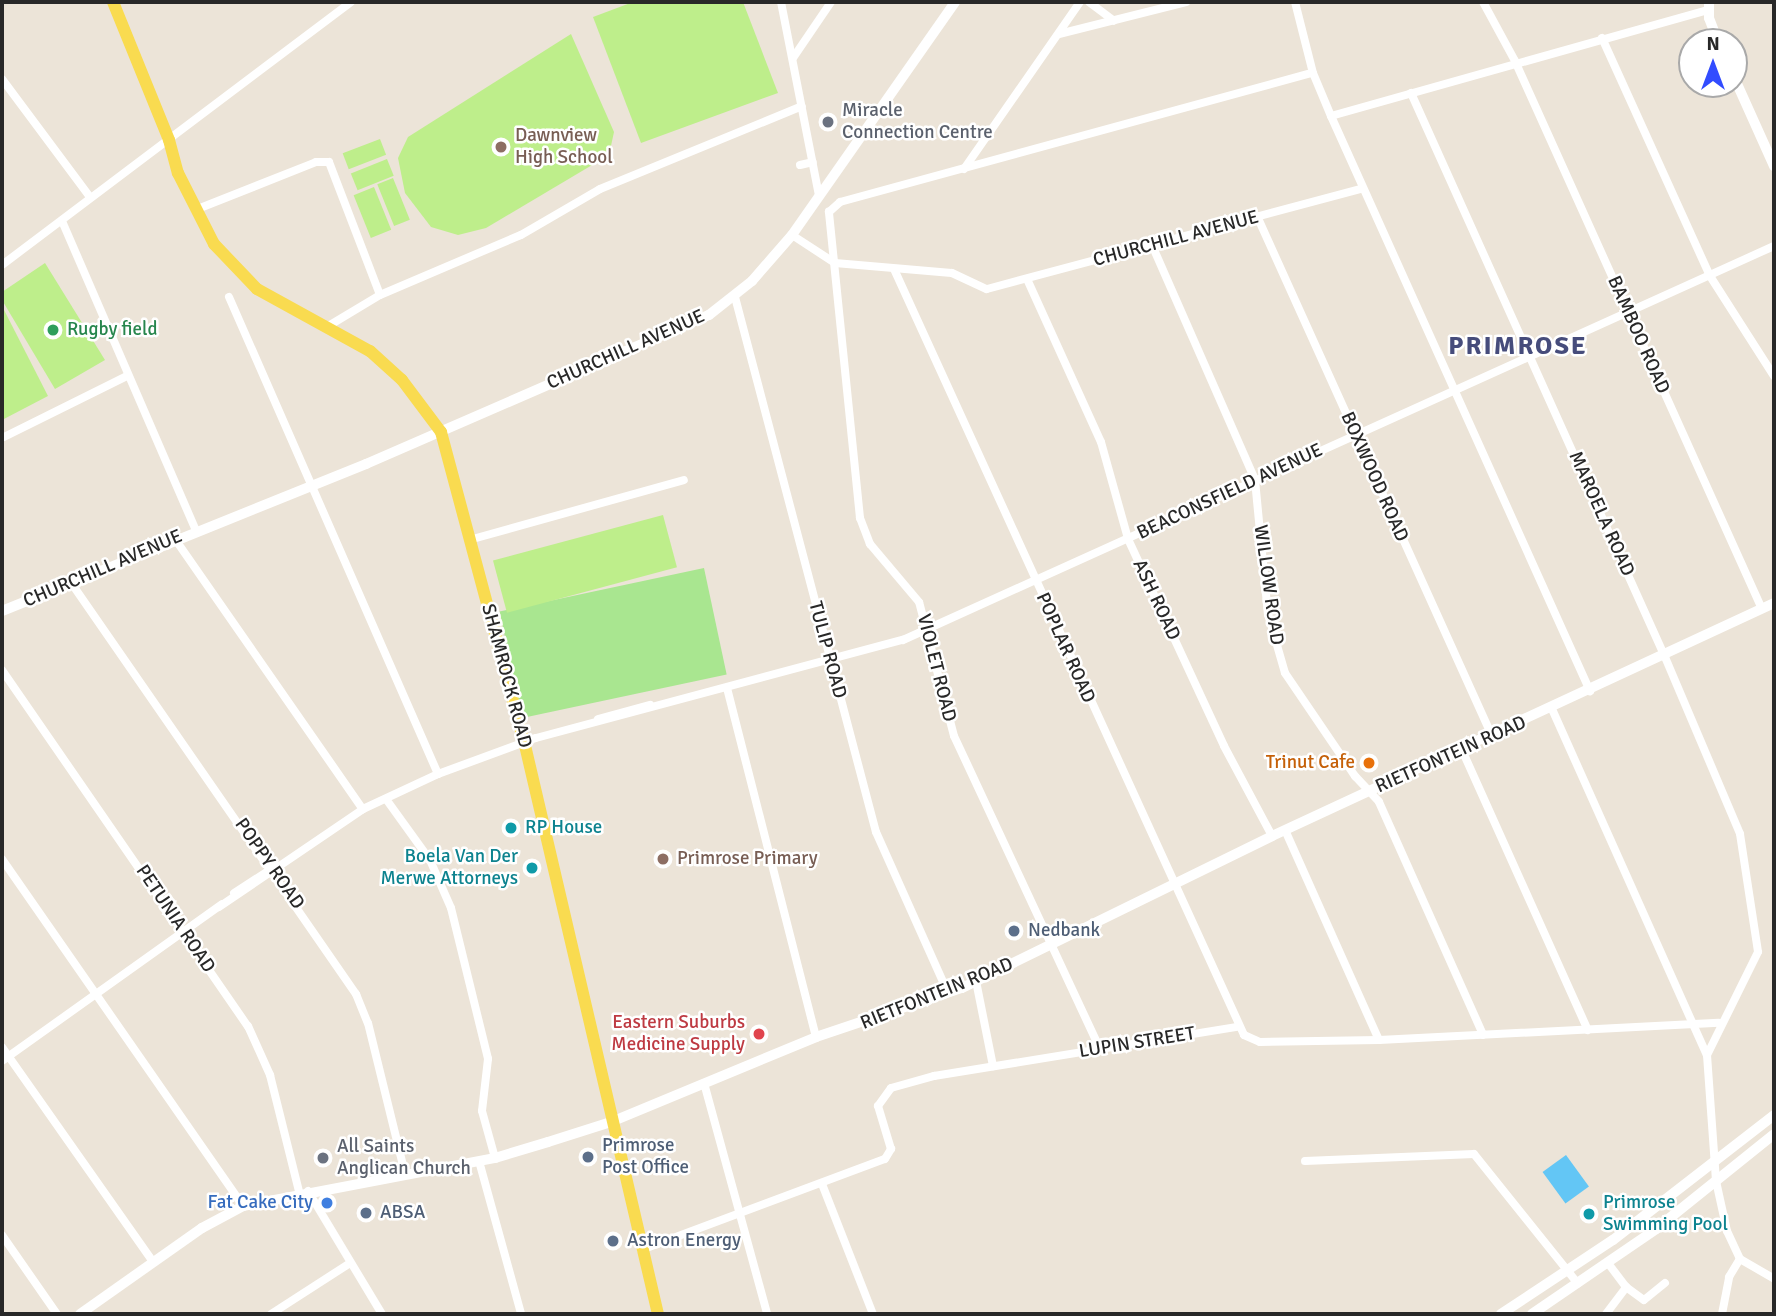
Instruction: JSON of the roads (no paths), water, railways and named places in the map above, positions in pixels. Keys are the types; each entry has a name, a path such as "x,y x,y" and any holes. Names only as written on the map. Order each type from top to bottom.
{"main road":[{"name":"SHAMROCK ROAD","path":"104,2 168,144"},
{"name":"SHAMROCK ROAD","path":"113,2 195,210 214,244 243,279 284,305 330,325 370,351 402,380 441,432 524,741 658,1314"},
{"path":"1501,1314 1566,1273 1715,1164 1774,1115"},
{"path":"1532,1314 1608,1263 1774,1134"}],"street":[{"path":"2,265 90,197 168,144 351,2"},
{"path":"781,2 819,195"},
{"path":"793,58 831,2"},
{"path":"792,235 955,2"},
{"path":"964,169 1080,2"},
{"path":"1089,2 1114,21"},
{"path":"1059,34 1186,2"},
{"path":"1295,2 1313,73 1331,116 1453,392 1590,691"},
{"name":"BAMBOO ROAD","path":"1483,2 1515,61 1762,609"},
{"path":"1331,116 1708,6 1714,28"},
{"path":"1602,38 1710,276 1774,376"},
{"path":"964,169 1313,73"},
{"path":"2,79 90,197"},
{"path":"2,97 11,91"},
{"name":"MAROELA ROAD","path":"1411,93 1665,657 1740,834 1759,946 1757,959 1719,1023"},
{"path":"1743,98 1774,166"},
{"path":"330,325 380,295 521,235 600,189 802,106"},
{"path":"195,210 316,162 329,162 380,295"},
{"path":"800,165 813,162"},
{"name":"VIOLET ROAD","path":"964,169 832,205 835,263 860,518 870,544 914,592 929,628 954,736 1100,1049"},
{"name":"CHURCHILL AVENUE","path":"2,611 441,432 682,329 735,296 792,235 835,263 952,273 988,289 1363,188"},
{"name":"BOXWOOD ROAD","path":"1257,216 1492,736"},
{"path":"62,221 196,530"},
{"name":"WILLOW ROAD","path":"1152,246 1255,480 1275,646 1293,686 1368,792 1379,802 1483,1035"},
{"name":"BEACONSFIELD AVENUE","path":"5,1058 184,931 363,810 439,774 524,741 616,713 674,702 830,662 929,628 1774,246"},
{"name":"POPLAR ROAD","path":"894,269 1237,1027"},
{"name":"ASH ROAD","path":"1027,279 1101,442 1128,539 1224,746 1272,836"},
{"name":"TULIP ROAD","path":"735,296 876,832 948,993"},
{"path":"229,297 309,486 439,774"},
{"path":"4,438 127,376"},
{"path":"469,540 684,480"},
{"path":"176,539 363,810"},
{"name":"POPPY ROAD","path":"72,584 273,870 363,1010 405,1174"},
{"name":"RIETFONTEIN ROAD","path":"80,1314 153,1262 243,1206 303,1191 479,1161 611,1122 816,1037 948,993 1052,946 1272,836 1665,657 1774,603"},
{"name":"PETUNIA ROAD","path":"2,670 184,931 262,1053 303,1191 382,1314"},
{"path":"727,688 816,1037"},
{"path":"1552,709 1707,1055 1716,1181 1721,1213 1740,1259 1774,1279"},
{"path":"1462,750 1588,1030"},
{"path":"386,799 430,860 451,908 487,1051 482,1111 495,1157"},
{"path":"1285,830 1379,1040"},
{"path":"2,859 243,1206"},
{"path":"976,981 993,1066"},
{"path":"1237,1027 1255,1042 1379,1040 1719,1023 1707,1055"},
{"name":"LUPIN STREET","path":"641,1250 822,1184 888,1156 890,1145 878,1112 884,1092 934,1076 1237,1027"},
{"path":"2,1046 5,1058 153,1262"},
{"path":"704,1083 767,1314"},
{"path":"1306,1161 1474,1154 1566,1273 1578,1284"},
{"path":"479,1161 521,1314"},
{"path":"822,1184 873,1314"},
{"path":"2,1235 57,1314"},
{"path":"1721,1314 1729,1277 1740,1259"},
{"path":"271,1314 349,1263"},
{"path":"1608,1263 1626,1287 1644,1300 1665,1283"},
{"path":"1606,1314 1626,1287"}],"water":[{"path":"1566,1155 1589,1187 1565,1204 1543,1172"}],"place":[{"name":"Miracle Connection Centre","path":"828,122"},
{"name":"Dawnview High School","path":"501,147"},
{"name":"Rugby field","path":"53,330"},
{"name":"Trinut Cafe","path":"1369,763"},
{"name":"RP House","path":"511,828"},
{"name":"Primrose Primary","path":"663,859"},
{"name":"Boela Van Der Merwe Attorneys","path":"532,868"},
{"name":"Nedbank","path":"1014,931"},
{"name":"Eastern Suburbs Medicine Supply","path":"759,1034"},
{"name":"Primrose Post Office","path":"588,1157"},
{"name":"All Saints Anglican Church","path":"323,1158"},
{"name":"Fat Cake City","path":"327,1203"},
{"name":"ABSA","path":"366,1213"},
{"name":"Primrose Swimming Pool","path":"1589,1214"},
{"name":"Astron Energy","path":"613,1241"}],"district":[{"name":"PRIMROSE","path":"1518,347"}]}
